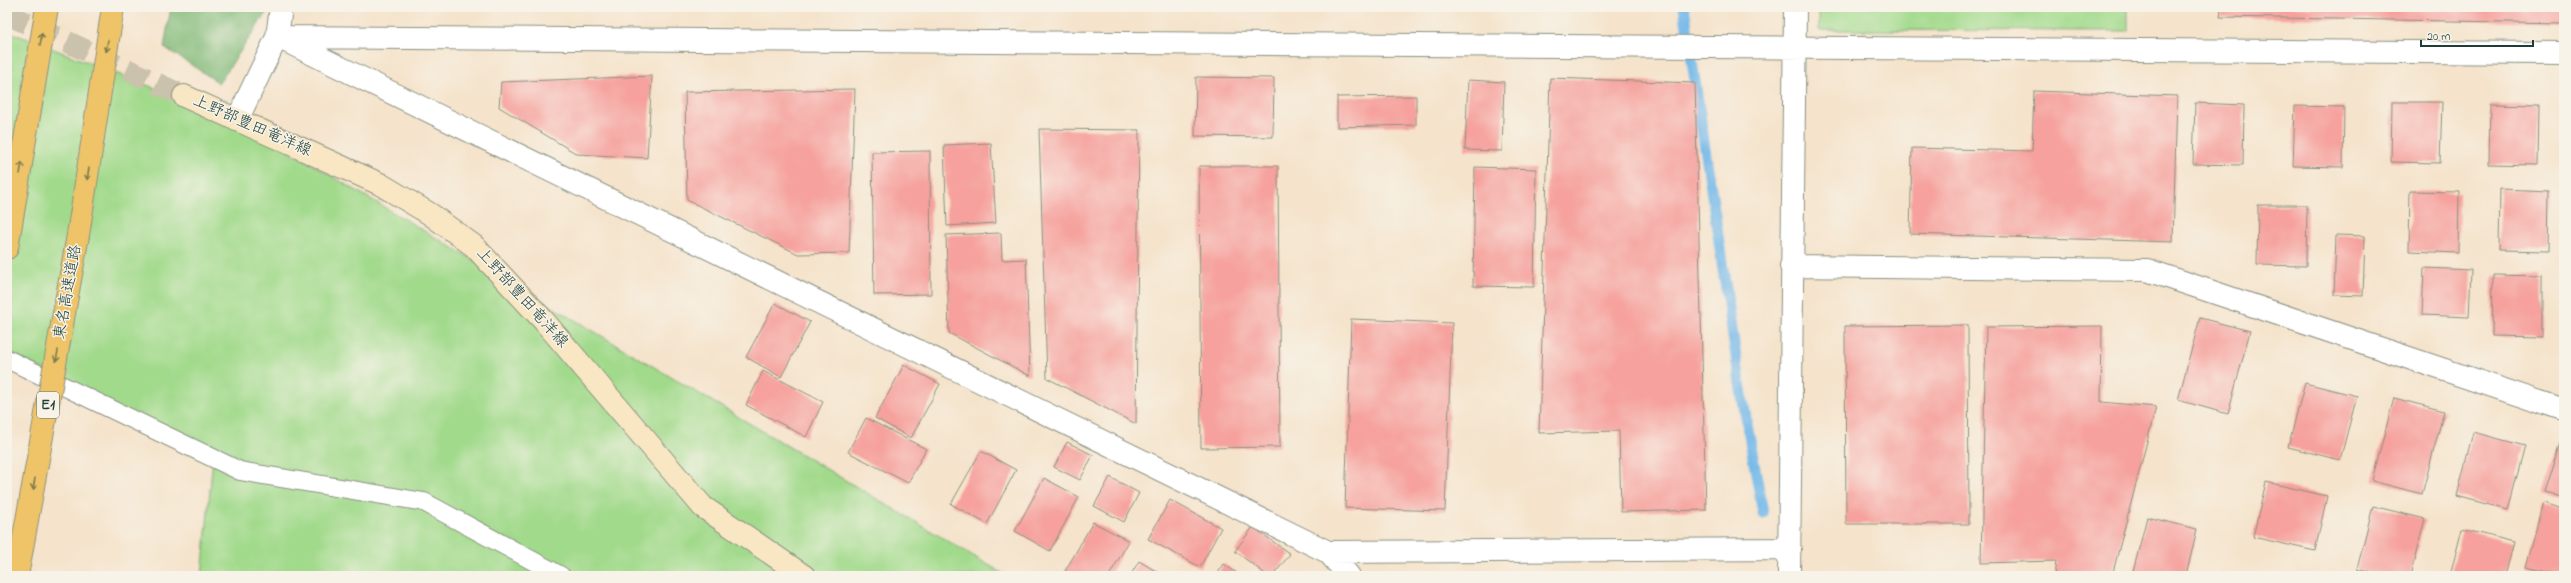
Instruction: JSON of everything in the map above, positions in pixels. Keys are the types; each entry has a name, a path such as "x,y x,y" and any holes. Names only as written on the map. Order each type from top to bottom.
{"highway":[{"path":"7,248 47,7"},
{"name":"東名高速道路","path":"17,576 78,235 114,7"}],"main road":[{"name":"上野部豊田竜洋線","path":"184,96 380,184 430,214 474,246 544,321 703,507 804,576"}],"street":[{"path":"237,120 277,37 281,7"},
{"path":"1789,576 1791,266 1795,7"},
{"path":"277,37 2564,53"},
{"path":"277,37 1328,552 1349,576"},
{"path":"1791,266 2147,270 2564,410"},
{"path":"1328,552 1790,549"}],"lane":[{"path":"7,359 240,471 424,502 561,576"}],"green space":[{"path":"171,7 270,7 219,83 164,47"},
{"path":"1819,7 2128,7 2128,31 1819,30"},
{"path":"7,31 237,120 1007,576 202,576 213,458 7,351"}],"building":[{"path":"2221,7 2564,7 2564,23 2220,17"},
{"path":"652,76 647,158 577,154 499,107 501,82"},
{"path":"1196,77 1274,78 1273,137 1195,136"},
{"path":"1550,78 1695,83 1706,510 1621,512 1619,431 1539,433"},
{"path":"1468,80 1504,82 1502,151 1465,150"},
{"path":"855,89 849,253 798,254 687,200 685,92"},
{"path":"2034,91 2177,96 2173,242 1910,234 1912,148 2032,151"},
{"path":"1416,96 1416,125 1337,127 1337,97"},
{"path":"2392,102 2442,102 2440,163 2391,162"},
{"path":"2195,103 2244,105 2243,165 2193,164"},
{"path":"2490,104 2539,105 2538,165 2489,164"},
{"path":"2295,106 2344,107 2343,167 2293,166"},
{"path":"1039,129 1139,130 1136,424 1047,378"},
{"path":"991,143 996,223 947,226 944,145"},
{"path":"930,151 931,294 874,295 872,152"},
{"path":"1199,166 1278,166 1280,447 1201,448"},
{"path":"1475,167 1536,169 1534,287 1473,286"},
{"path":"2500,189 2549,191 2548,251 2499,250"},
{"path":"2410,191 2459,192 2458,253 2409,251"},
{"path":"2258,205 2307,205 2306,266 2257,265"},
{"path":"1001,233 1002,260 1026,259 1030,376 949,333 946,235"},
{"path":"2336,235 2365,236 2363,296 2334,295"},
{"path":"2424,268 2471,270 2469,317 2422,315"},
{"path":"2493,275 2542,276 2542,337 2492,336"},
{"path":"775,303 810,322 781,377 746,357"},
{"path":"2200,318 2250,331 2228,414 2178,400"},
{"path":"1351,319 1452,323 1445,511 1345,508"},
{"path":"1968,325 1969,524 1846,524 1845,326"},
{"path":"2102,326 2101,402 2156,407 2112,576 2054,576 2056,561 1981,563 1986,327"},
{"path":"904,365 940,384 911,438 875,418"},
{"path":"763,371 823,402 806,437 746,405"},
{"path":"2305,383 2357,396 2340,460 2288,447"},
{"path":"2394,398 2444,411 2422,494 2372,481"},
{"path":"866,418 926,449 908,483 848,452"},
{"path":"2473,432 2525,446 2508,510 2457,496"},
{"path":"1067,442 1093,455 1080,480 1054,467"},
{"path":"2560,442 2564,443 2564,499 2544,492"},
{"path":"981,451 1016,470 987,524 951,504"},
{"path":"1110,477 1139,493 1124,522 1094,506"},
{"path":"1044,478 1079,497 1050,551 1015,531"},
{"path":"2266,482 2327,496 2315,551 2253,537"},
{"path":"1170,500 1221,528 1200,567 1148,539"},
{"path":"2543,503 2564,509 2564,576 2526,567"},
{"path":"2373,506 2425,519 2410,576 2383,576 2357,569"},
{"path":"2147,517 2197,529 2186,576 2132,576"},
{"path":"1093,522 1129,541 1109,576 1063,575"},
{"path":"1253,527 1290,554 1273,576 1268,576 1235,551"},
{"path":"2462,529 2514,542 2505,576 2450,576"},
{"path":"1139,561 1164,576 1130,576"},
{"path":"1224,564 1241,576 1216,576"}],"waterway":[{"path":"1684,7 1741,390 1763,513"}],"tunnel":[{"path":"7,14 184,96"}]}
